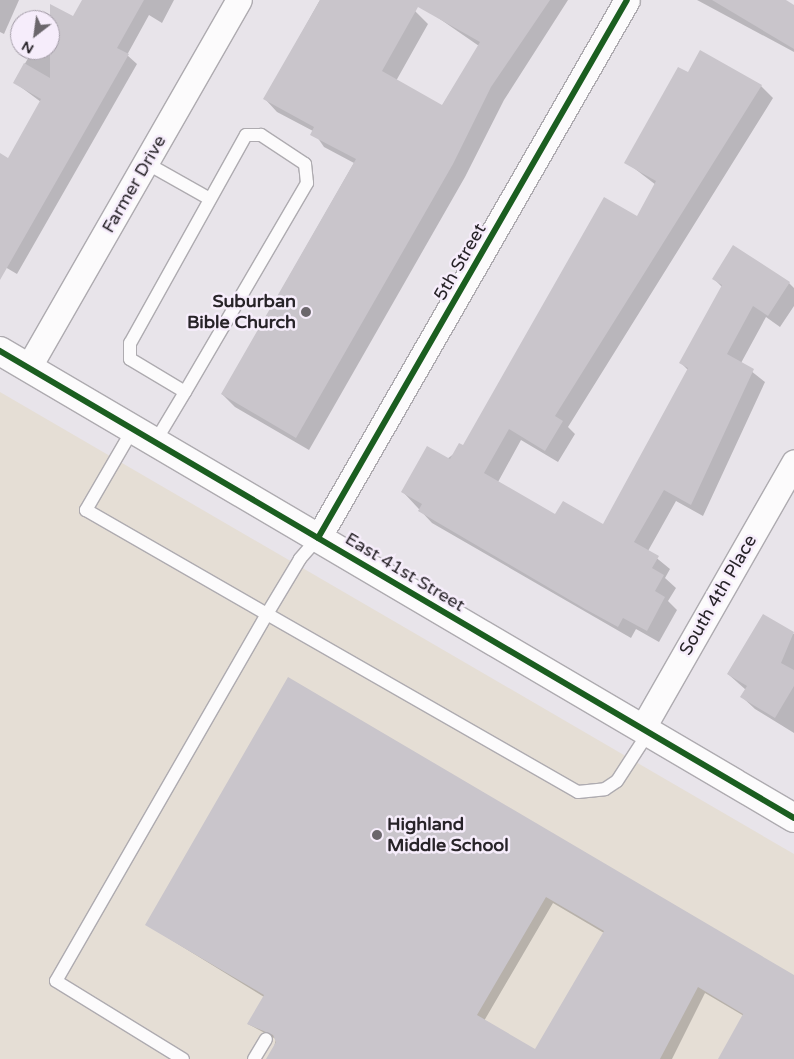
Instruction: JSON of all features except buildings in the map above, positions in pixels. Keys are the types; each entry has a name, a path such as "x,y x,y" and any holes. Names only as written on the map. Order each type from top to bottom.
{"street":[{"name":"Farmer Drive","path":"28,368 239,0"},
{"name":"5th Street","path":"318,538 627,0"},
{"name":"East 41st Street","path":"0,351 794,818"},
{"name":"South 4th Place","path":"645,731 794,462"}],"lane":[{"path":"185,392 130,359 130,343 246,135 261,135 305,164 307,184 185,392 144,436 86,510 578,792 605,789 617,781 645,731"},
{"path":"146,163 210,199"},
{"path":"183,1059 56,981 267,614 300,559 318,538"},
{"path":"254,1059 266,1039"}],"shaded area":[{"path":"0,392 794,854 794,1059 0,1059"}],"cycle path":[{"path":"318,538 627,0"},
{"path":"0,351 794,818"}],"place":[{"name":"Suburban Bible Church","path":"306,312"},
{"name":"Highland Middle School","path":"377,835"}]}
